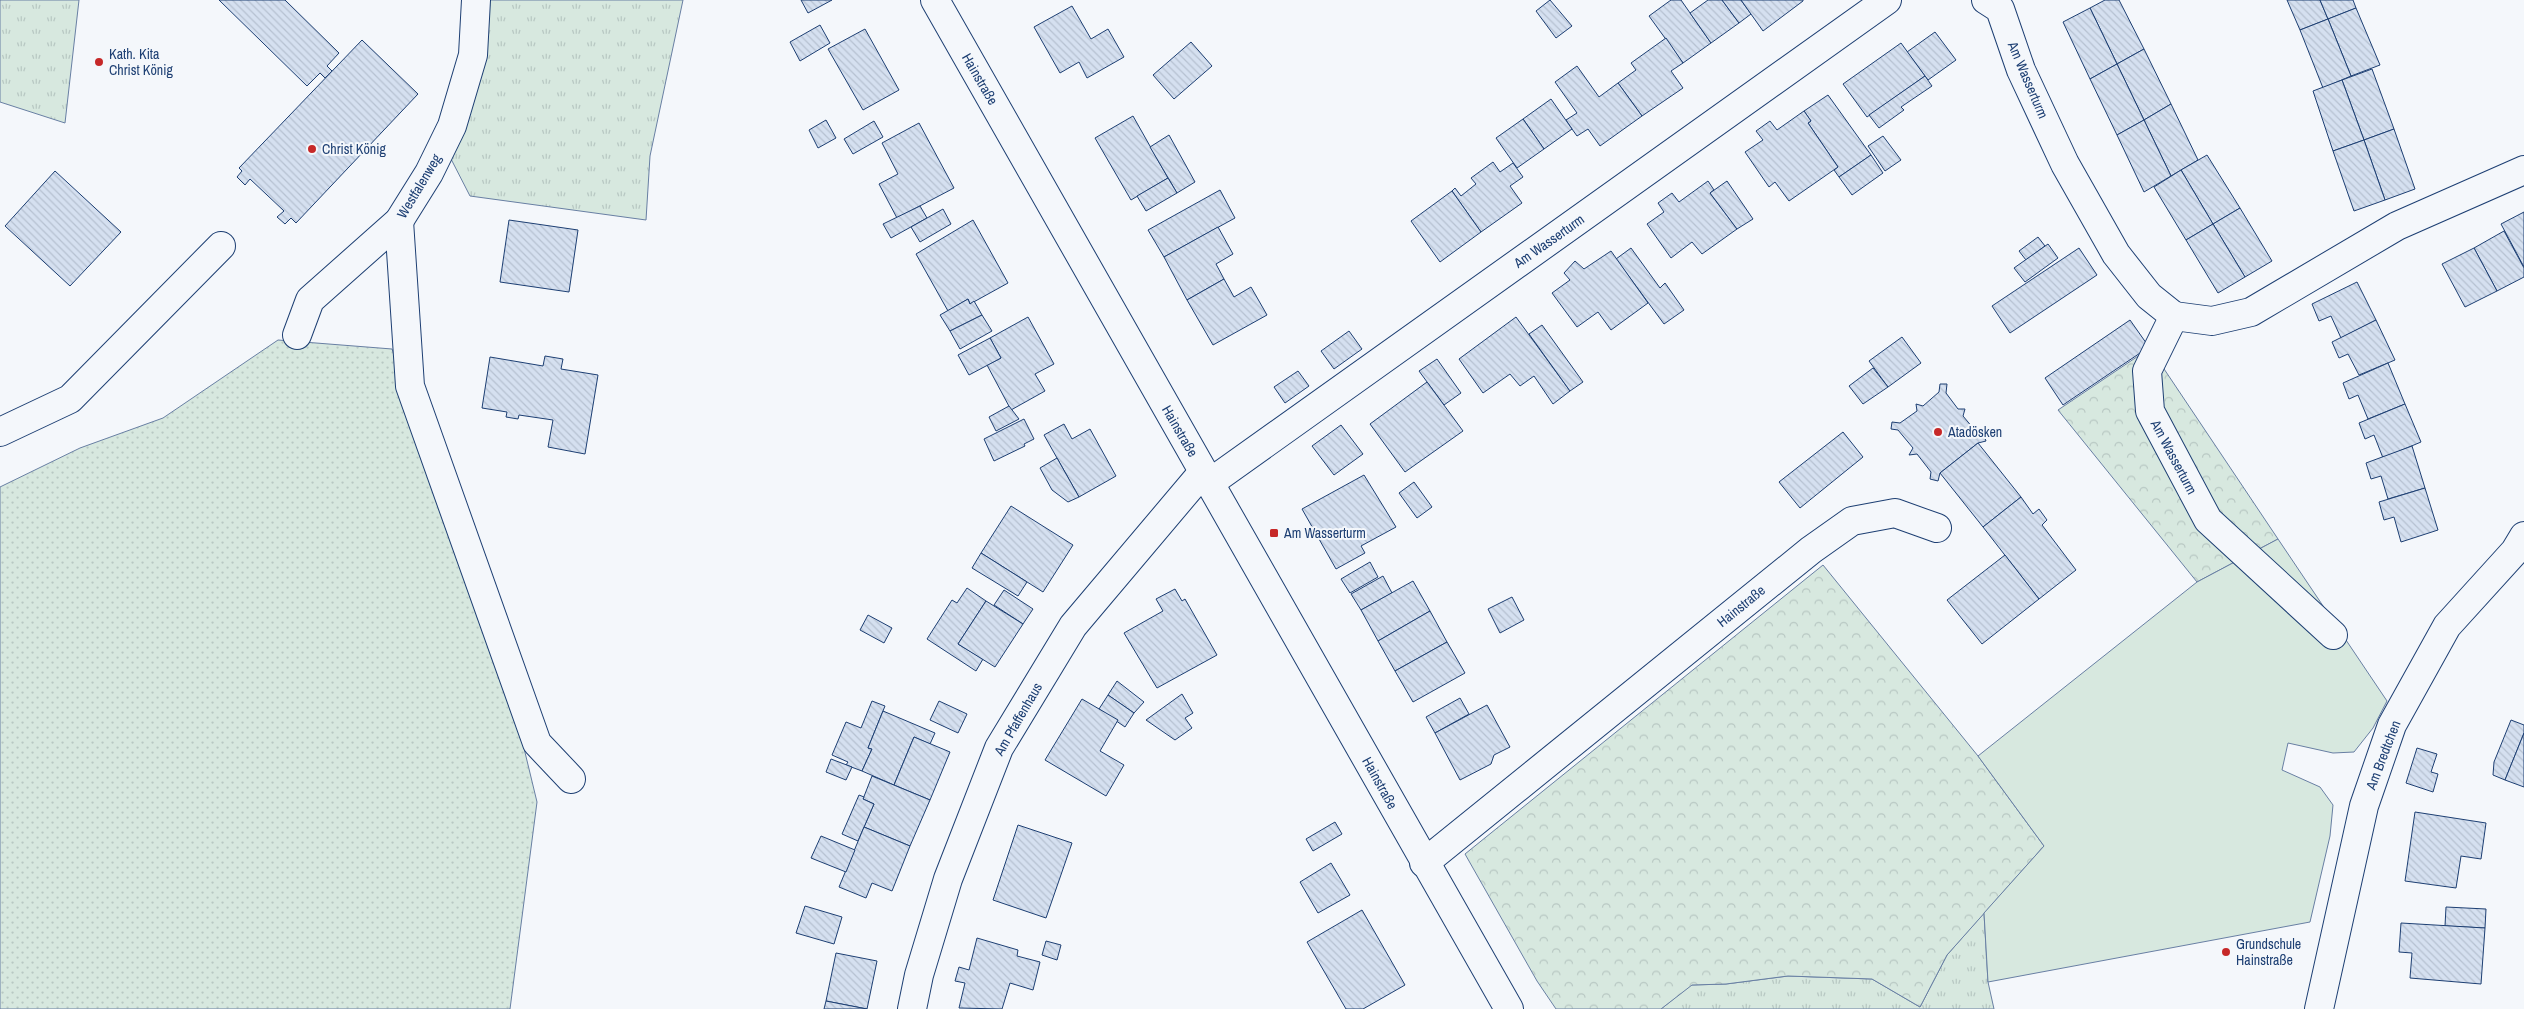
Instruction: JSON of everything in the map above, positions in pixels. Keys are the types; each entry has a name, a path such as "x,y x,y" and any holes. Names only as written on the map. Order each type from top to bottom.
{"street":[{"name":"Westfalenweg","path":"297,335 310,300 399,221 429,173 452,126 473,55 476,0"},
{"name":"Hainstraße","path":"935,0 1424,863 1509,1009"},
{"name":"Am Wasserturm","path":"1207,477 1887,0"},
{"name":"Am Wasserturm","path":"2001,3 2021,70 2065,164 2116,254 2149,296 2174,316 2147,370 2150,410 2208,520 2333,635"},
{"path":"2174,316 2212,321 2251,312 2396,226 2524,170"},
{"path":"399,221 410,386 537,743 571,779"},
{"path":"0,432 70,400 221,246"},
{"name":"Am Pfaffenhaus","path":"912,1009 948,879 999,748 1073,626 1207,477"},
{"name":"Hainstraße","path":"1424,863 1811,550 1852,521 1895,514 1937,528"},
{"name":"Am Bredtchen","path":"2319,1009 2364,806 2392,725 2448,626 2515,551 2524,536"}],"green space":[{"path":"0,0 79,0 65,123 0,102"},
{"path":"487,0 683,0 650,156 646,220 470,196 450,157"},
{"path":"278,340 392,349 515,711 537,802 510,1009 0,1009 0,487 80,448 163,418"},
{"path":"2150,348 2278,539 2197,582 2058,410"},
{"path":"2278,539 2387,701 2373,728 2354,752 2333,753 2288,743 2282,770 2320,787 2333,805 2330,836 2310,922 1988,982 1984,913 2044,846 1978,756 2197,582"},
{"path":"1823,565 1978,756 2044,846 1947,955 1920,1007 1872,979 1788,976 1726,984 1692,985 1661,1009 1556,1009 1537,981 1465,854"},
{"path":"1984,913 1988,982 1994,1009 1661,1009 1691,985 1726,984 1788,976 1872,979 1920,1007 1947,955"}],"building":[{"path":"219,0 285,0 339,53 327,66 332,71 325,78 320,73 307,86"},
{"path":"801,0 832,0 808,13"},
{"path":"1550,0 1572,26 1556,38 1536,11"},
{"path":"1671,0 1681,0 1711,43 1683,63 1649,16"},
{"path":"1708,0 1722,0 1739,23 1711,43 1690,13"},
{"path":"1722,0 1741,0 1751,14 1739,23"},
{"path":"1741,0 1803,0 1803,1 1763,31"},
{"path":"2105,0 2119,0 2144,49 2117,64 2090,8"},
{"path":"2287,0 2320,0 2328,19 2300,30"},
{"path":"2320,0 2353,0 2356,8 2328,19"},
{"path":"1072,6 1091,39 1108,29 1124,57 1087,78 1079,62 1060,73 1034,27"},
{"path":"2090,8 2117,64 2090,79 2063,22"},
{"path":"2356,8 2380,65 2351,76 2328,19"},
{"path":"2328,19 2351,76 2323,88 2300,30"},
{"path":"820,25 830,43 800,61 790,42"},
{"path":"865,29 899,90 863,110 828,49"},
{"path":"1935,32 1956,60 1928,80 1907,52"},
{"path":"1666,38 1683,63 1671,71 1683,88 1642,116 1618,83 1636,70 1631,63"},
{"name":"Christ König","path":"362,40 418,94 296,223 291,218 285,224 277,217 284,211 250,179 245,185 237,177 242,171 239,168"},
{"path":"1191,42 1212,66 1174,99 1153,75"},
{"path":"1901,43 1925,76 1867,117 1843,84"},
{"path":"2144,49 2171,104 2144,120 2117,64"},
{"path":"2117,64 2144,120 2117,135 2090,79"},
{"path":"1577,66 1599,97 1618,83 1642,116 1600,146 1588,129 1577,136 1572,129 1566,120 1577,113 1555,82"},
{"path":"2372,69 2394,129 2364,140 2342,80"},
{"path":"1925,76 1932,86 1901,107 1904,110 1879,128 1869,115"},
{"path":"2342,80 2364,140 2333,151 2313,91"},
{"path":"1828,95 1871,155 1839,177 1834,170 1838,167 1808,123 1811,121 1804,111"},
{"path":"1551,99 1572,129 1544,149 1523,119"},
{"path":"2171,104 2198,160 2171,176 2144,120"},
{"path":"1804,111 1811,121 1808,123 1838,167 1789,201 1775,182 1769,187 1745,152 1763,140 1756,131 1770,121 1777,130"},
{"path":"1133,116 1168,178 1131,200 1095,138"},
{"path":"1523,119 1544,149 1517,168 1496,138"},
{"path":"826,120 836,138 818,148 809,130"},
{"path":"2144,120 2171,176 2144,192 2117,135"},
{"path":"874,121 883,137 853,154 844,139"},
{"path":"919,123 954,188 897,218 879,184 898,174 882,143"},
{"path":"2394,129 2415,189 2385,200 2364,140"},
{"path":"1169,135 1195,182 1177,193 1150,147"},
{"path":"1883,136 1901,160 1885,171 1868,146"},
{"path":"2364,140 2385,200 2354,211 2333,151"},
{"path":"1871,155 1883,173 1852,195 1839,177"},
{"path":"2207,155 2240,208 2213,224 2181,170"},
{"path":"1493,162 1500,172 1513,163 1523,177 1510,186 1522,203 1481,232 1452,191 1455,188 1461,196 1476,184 1471,178"},
{"path":"2181,170 2213,224 2186,240 2154,187"},
{"path":"55,171 121,232 70,286 5,226"},
{"path":"1168,178 1177,193 1146,211 1137,196"},
{"path":"1708,181 1714,190 1710,193 1737,229 1702,254 1692,242 1671,258 1647,224 1664,212 1658,203 1672,193 1679,202"},
{"path":"1727,181 1753,219 1737,229 1710,193"},
{"path":"1220,190 1235,218 1164,257 1148,230"},
{"path":"1452,191 1481,232 1440,262 1411,221"},
{"path":"920,206 927,218 891,238 883,224"},
{"path":"2240,208 2272,261 2245,277 2213,224"},
{"path":"943,209 951,224 920,242 911,227"},
{"path":"2524,212 2524,267 2501,224"},
{"path":"509,220 578,230 569,292 500,282"},
{"path":"973,220 1008,283 970,304 968,299 948,311 916,254"},
{"path":"2213,224 2245,277 2218,293 2186,240"},
{"path":"1218,227 1233,254 1216,264 1224,279 1187,300 1164,257"},
{"path":"2504,231 2524,268 2524,277 2497,291 2474,248"},
{"path":"2038,237 2045,246 2026,260 2019,251"},
{"path":"2048,244 2058,258 2025,282 2014,268"},
{"path":"1631,248 1660,288 1665,283 1684,310 1664,324 1616,259"},
{"path":"2079,248 2097,275 2010,333 1992,306"},
{"path":"2474,248 2497,291 2465,307 2442,264"},
{"path":"1611,251 1648,303 1611,330 1598,312 1577,327 1552,293 1570,280 1564,273 1575,261 1584,269"},
{"path":"1224,279 1234,297 1251,287 1267,315 1213,345 1187,300"},
{"path":"2357,282 2376,320 2341,338 2331,316 2319,321 2312,304"},
{"path":"968,299 970,304 974,301 982,315 950,331 940,315"},
{"path":"982,315 992,331 960,349 950,331"},
{"path":"1028,317 1054,364 1035,374 1045,391 1011,410 987,365 1001,358 990,338"},
{"path":"1516,317 1570,391 1553,404 1534,376 1520,386 1510,374 1483,393 1459,359"},
{"path":"2130,320 2149,347 2063,405 2045,378"},
{"path":"2376,320 2395,360 2359,375 2348,354 2339,358 2332,342"},
{"path":"1542,325 1583,382 1570,391 1529,334"},
{"path":"1349,331 1362,349 1334,369 1321,351"},
{"path":"1902,337 1921,363 1888,387 1869,361"},
{"path":"990,338 1001,358 969,375 958,355"},
{"path":"545,356 563,359 561,369 598,375 585,454 548,447 553,420 519,415 518,419 506,417 507,412 482,408 490,357 543,366"},
{"path":"1437,359 1461,393 1444,405 1419,371"},
{"path":"2388,363 2405,404 2368,419 2358,395 2349,399 2343,383"},
{"path":"1873,368 1888,387 1863,404 1849,386"},
{"path":"1298,371 1309,386 1285,403 1274,387"},
{"path":"1427,382 1463,431 1405,472 1370,424"},
{"name":"Atadösken","path":"1940,384 1947,384 1946,393 1958,409 1965,409 1963,416 1978,434 1983,433 1986,441 1978,443 1940,473 1938,481 1930,479 1931,472 1917,454 1909,455 1913,448 1898,430 1891,429 1892,422 1900,423 1917,411 1916,404 1923,406 1939,392"},
{"path":"2405,404 2421,442 2383,458 2374,435 2365,439 2359,423"},
{"path":"1009,406 1019,419 996,431 989,417"},
{"path":"1024,419 1034,439 1024,444 1025,446 994,461 984,439"},
{"path":"1064,424 1072,439 1090,429 1116,476 1079,497 1044,435"},
{"path":"1341,425 1363,454 1334,475 1312,446"},
{"path":"1843,432 1863,457 1800,508 1779,482"},
{"path":"1978,443 2021,497 1983,527 1940,473"},
{"path":"2412,446 2425,488 2388,499 2381,476 2371,479 2366,463"},
{"path":"1057,458 1079,497 1068,502 1052,490 1040,468"},
{"path":"1364,475 1396,527 1361,546 1365,553 1336,569 1302,509"},
{"path":"1414,482 1432,507 1417,518 1399,493"},
{"path":"2425,488 2438,530 2401,542 2394,517 2384,520 2379,502"},
{"path":"2021,497 2033,514 2039,509 2047,520 2042,525 2076,570 2039,599 1983,527"},
{"path":"1011,506 1073,545 1043,592 981,553"},
{"path":"981,553 1027,582 1018,596 972,568"},
{"path":"2005,555 2039,599 1982,644 1947,600"},
{"path":"1370,562 1378,577 1350,593 1341,579"},
{"path":"1383,576 1392,593 1361,610 1351,594"},
{"path":"1413,581 1430,611 1378,641 1361,610"},
{"path":"967,588 986,601 958,644 983,659 976,671 927,639 952,600 957,603"},
{"path":"1175,589 1182,601 1185,599 1217,655 1157,688 1124,633 1163,611 1156,599"},
{"path":"1004,590 1033,609 1023,624 994,605"},
{"path":"1512,597 1524,620 1500,633 1488,609"},
{"path":"986,601 1023,624 995,667 958,644"},
{"path":"1430,611 1447,642 1395,671 1378,641"},
{"path":"868,615 892,628 884,643 860,630"},
{"path":"1447,642 1465,673 1413,702 1395,671"},
{"path":"1117,681 1144,702 1134,713 1108,695"},
{"path":"1182,694 1193,713 1185,718 1192,728 1175,740 1146,720"},
{"path":"1108,695 1134,713 1125,727 1099,709"},
{"path":"1460,698 1469,714 1435,733 1426,717"},
{"path":"1082,699 1118,720 1100,751 1124,765 1106,796 1045,760"},
{"path":"872,701 885,706 868,748 872,749 862,771 846,765 848,762 832,755 846,722 861,728"},
{"path":"939,701 967,714 958,733 930,720"},
{"path":"1487,705 1510,747 1494,755 1491,764 1460,780 1435,733"},
{"path":"883,711 935,733 930,744 914,737 894,785 862,771 872,749 868,748"},
{"path":"2511,720 2524,725 2524,733 2505,780 2493,775 2494,762"},
{"path":"2524,733 2524,787 2505,780"},
{"path":"914,737 950,752 930,800 894,785"},
{"path":"2417,748 2437,754 2431,772 2438,774 2433,792 2406,783"},
{"path":"831,759 852,767 846,780 826,772"},
{"path":"872,776 930,800 910,846 864,827 874,804 863,799"},
{"path":"859,795 874,804 858,841 842,834"},
{"path":"2415,812 2486,823 2481,859 2461,856 2456,888 2405,881"},
{"path":"1335,822 1342,834 1313,851 1306,839"},
{"path":"1018,825 1072,843 1046,918 993,900"},
{"path":"864,827 910,846 892,891 872,883 866,898 839,887"},
{"path":"821,836 855,850 846,872 811,858"},
{"path":"1331,863 1350,895 1318,913 1300,882"},
{"path":"805,906 842,917 834,944 796,933"},
{"path":"2446,907 2486,909 2485,928 2445,926"},
{"path":"1362,910 1405,985 1363,1009 1346,1009 1307,942"},
{"path":"2401,923 2485,928 2481,984 2410,978 2412,953 2399,952"},
{"path":"977,938 1018,950 1017,956 1040,962 1033,990 1010,983 1002,1009 959,1008 965,983 955,981 959,967 969,970"},
{"path":"1046,941 1061,945 1057,960 1042,955"},
{"path":"836,953 877,961 867,1009 826,1001"},
{"path":"826,1001 867,1009 824,1009"}],"place":[{"name":"Kath. Kita Christ König","path":"99,62"},
{"name":"Christ König","path":"312,149"},
{"name":"Atadösken","path":"1938,432"},
{"name":"Am Wasserturm","path":"1274,533"},
{"name":"Grundschule Hainstraße","path":"2226,952"}]}
